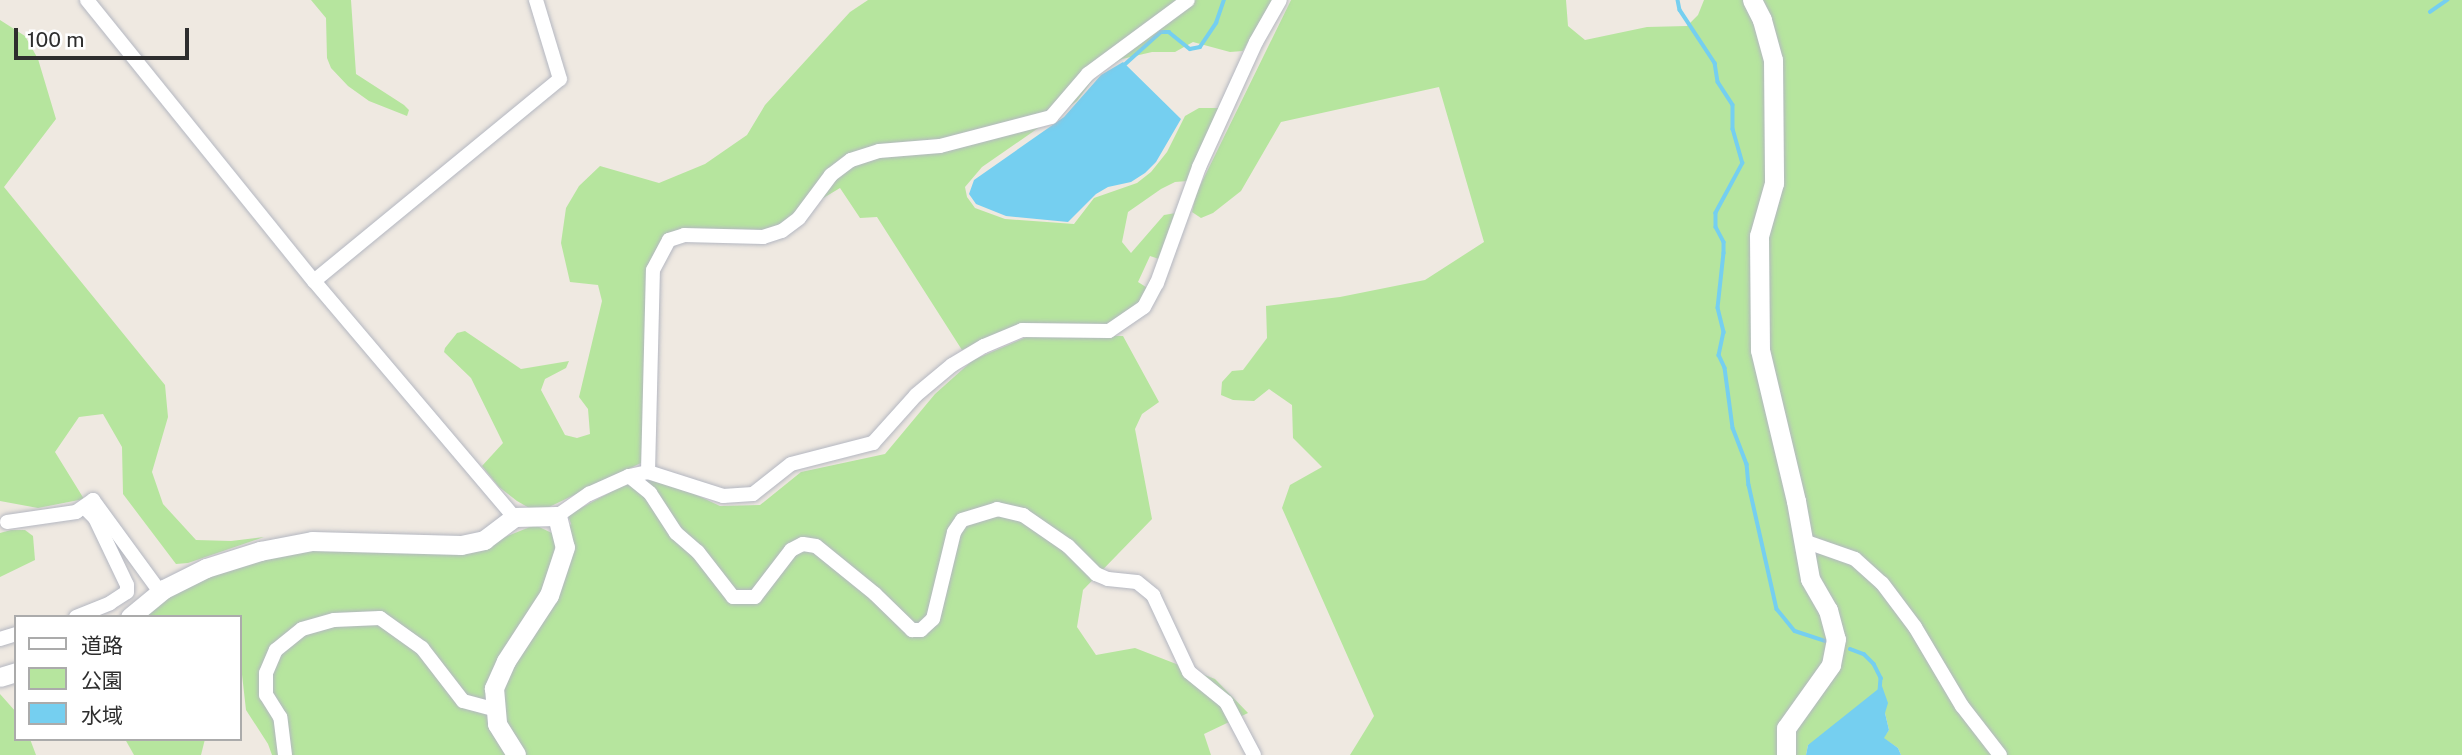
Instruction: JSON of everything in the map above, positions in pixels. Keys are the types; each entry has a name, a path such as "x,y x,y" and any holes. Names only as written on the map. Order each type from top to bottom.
{"street":[{"path":"87,0 314,281 514,517"},
{"path":"314,281 560,79 536,0"},
{"path":"648,472 653,270 669,240 684,235 762,237 782,232 799,218 831,175 851,160 879,151 940,146 1051,117 1088,74 1188,0"},
{"path":"132,615 160,592 206,568 273,549 312,541 461,545 484,540 514,517 557,516 589,494 629,476 648,472 723,496 753,494 791,464 873,443 916,394 952,365 984,346 1022,330 1110,331 1144,307 1157,283 1199,167 1256,42 1280,0"},
{"path":"1752,0 1762,20 1773,60 1774,183 1759,236 1760,351 1804,541 1810,579 1828,610 1836,639 1831,665 1786,728 1786,755"},
{"path":"629,476 650,493 676,533 698,552 733,597 755,597 791,550 803,544 816,545 875,594 912,630 921,630 933,619 954,531 962,520 997,509 1023,515 1068,546 1096,574 1108,579 1137,582 1153,595 1189,672 1226,702 1254,755"},
{"path":"7,522 36,520 76,512 93,500 160,592"},
{"path":"81,615 110,603 127,592 127,585 95,518 84,507"},
{"path":"516,755 497,724 494,688 506,661 549,595 565,547 557,516"},
{"path":"1804,541 1855,559 1882,583 1915,627 1962,706 2000,755"},
{"path":"285,755 280,717 266,695 266,673 276,650 302,629 334,620 380,618 422,648 463,701 496,710"}],"green space":[{"path":"311,0 351,0 356,74 404,105 409,110 407,116 369,101 348,86 331,68 327,58 326,18"},
{"path":"868,0 1272,0 1243,51 1230,52 1193,42 1175,52 1152,52 1122,59 1099,71 1077,101 982,167 965,187 967,197 975,208 1005,219 1074,224 1094,198 1137,183 1151,172 1167,152 1185,116 1199,108 1221,108 1188,181 1175,182 1161,189 1128,212 1122,242 1131,253 1164,215 1176,213 1159,259 1150,256 1138,282 1149,289 1141,304 1107,325 1019,325 962,350 877,217 860,218 840,188 770,230 699,229 653,257 641,463 547,508 531,509 517,501 499,487 482,466 503,443 471,378 444,352 445,348 457,333 465,331 521,369 569,361 566,368 545,379 541,390 565,435 577,438 590,434 588,409 579,397 602,301 598,285 570,282 561,243 566,208 579,186 600,166 659,183 705,164 747,135 765,105 850,12"},
{"path":"1291,0 1566,0 1568,26 1585,40 1647,27 1687,26 1698,15 1704,0 2462,0 2462,755 1901,755 1898,748 1883,738 1889,730 1885,713 1808,745 1806,755 1350,755 1374,716 1282,508 1290,485 1322,467 1293,438 1292,405 1269,389 1254,401 1233,400 1221,395 1222,382 1232,371 1243,370 1267,338 1266,306 1340,297 1425,280 1484,242 1439,87 1281,122 1241,191 1213,213 1201,218 1192,212 1196,194"},
{"path":"0,20 25,36 38,59 56,119 4,187 165,385 168,417 152,472 163,504 196,540 231,541 264,537 188,563 176,564 123,494 122,447 103,414 79,417 55,452 84,499 38,508 0,501"},
{"path":"1029,336 1123,336 1159,402 1142,414 1135,429 1152,519 1083,590 1077,627 1096,655 1135,648 1215,679 1248,713 1204,734 1211,755 272,755 246,710 242,675 242,615 139,615 164,595 214,572 308,547 467,552 535,525 556,535 571,524 568,515 620,487 648,478 671,483 720,506 760,505 801,472 885,454 935,394 973,360"},
{"path":"25,530 33,536 35,560 0,577 0,533"},
{"path":"0,694 14,710 14,741 31,741 36,755 0,755"},
{"path":"126,741 204,741 201,755 134,755"}],"water":[{"path":"1123,62 1181,119 1156,162 1145,173 1131,182 1108,187 1096,194 1068,222 1006,216 976,204 969,194 974,180 1064,117 1101,75"},
{"path":"1882,686 1888,703 1885,713 1889,730 1884,738 1898,748 1901,755 1806,755 1808,745"}],"waterway":[{"path":"1122,67 1161,32 1169,32 1190,49 1200,47 1216,23 1224,0"},
{"path":"1678,0 1680,10 1715,63 1718,82 1733,105 1733,129 1743,163 1716,213 1716,227 1724,242 1718,308 1724,332 1719,355 1725,368 1733,428 1747,464 1749,485 1777,609 1795,631 1825,641"},
{"path":"2430,12 2447,0"},
{"path":"1850,649 1864,654 1874,664 1881,678 1880,691"}]}
